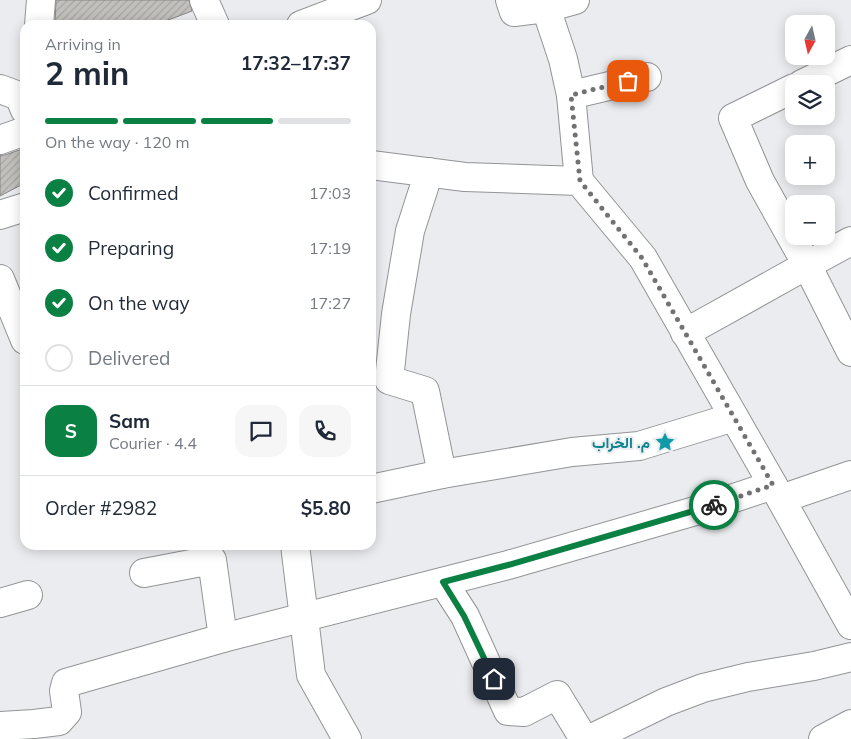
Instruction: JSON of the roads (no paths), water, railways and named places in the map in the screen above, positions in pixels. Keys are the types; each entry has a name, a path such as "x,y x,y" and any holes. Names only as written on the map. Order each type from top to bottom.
{"street":[{"path":"39,20 41,0"},
{"path":"204,0 212,20"},
{"path":"309,20 331,6 367,0"},
{"path":"510,0 514,12 546,8 575,0"},
{"path":"546,8 563,59 571,95 580,181 642,258 777,492 851,625"},
{"path":"820,75 851,60"},
{"path":"571,95 647,77"},
{"path":"785,92 733,118 760,180 807,265 851,352"},
{"path":"0,140 20,133"},
{"path":"376,165 465,177 580,181"},
{"path":"429,172 410,231 396,314 389,380 424,391 442,474"},
{"path":"0,215 20,209"},
{"path":"685,333 851,242"},
{"path":"0,279 20,328"},
{"path":"376,488 442,474 572,452 639,446 734,417"},
{"path":"0,726 60,721 67,712 64,691 66,683 223,638 508,565 676,516 851,475"},
{"path":"296,550 311,675 347,739"},
{"path":"144,573 212,560 223,638"},
{"path":"443,582 464,616 508,711 524,712 557,695 584,739"},
{"path":"0,603 28,595"},
{"path":"590,739 666,702 703,688 851,657"},
{"path":"822,739 851,724"}],"place":[{"name":"م. الخراب","path":"665,442"}]}
